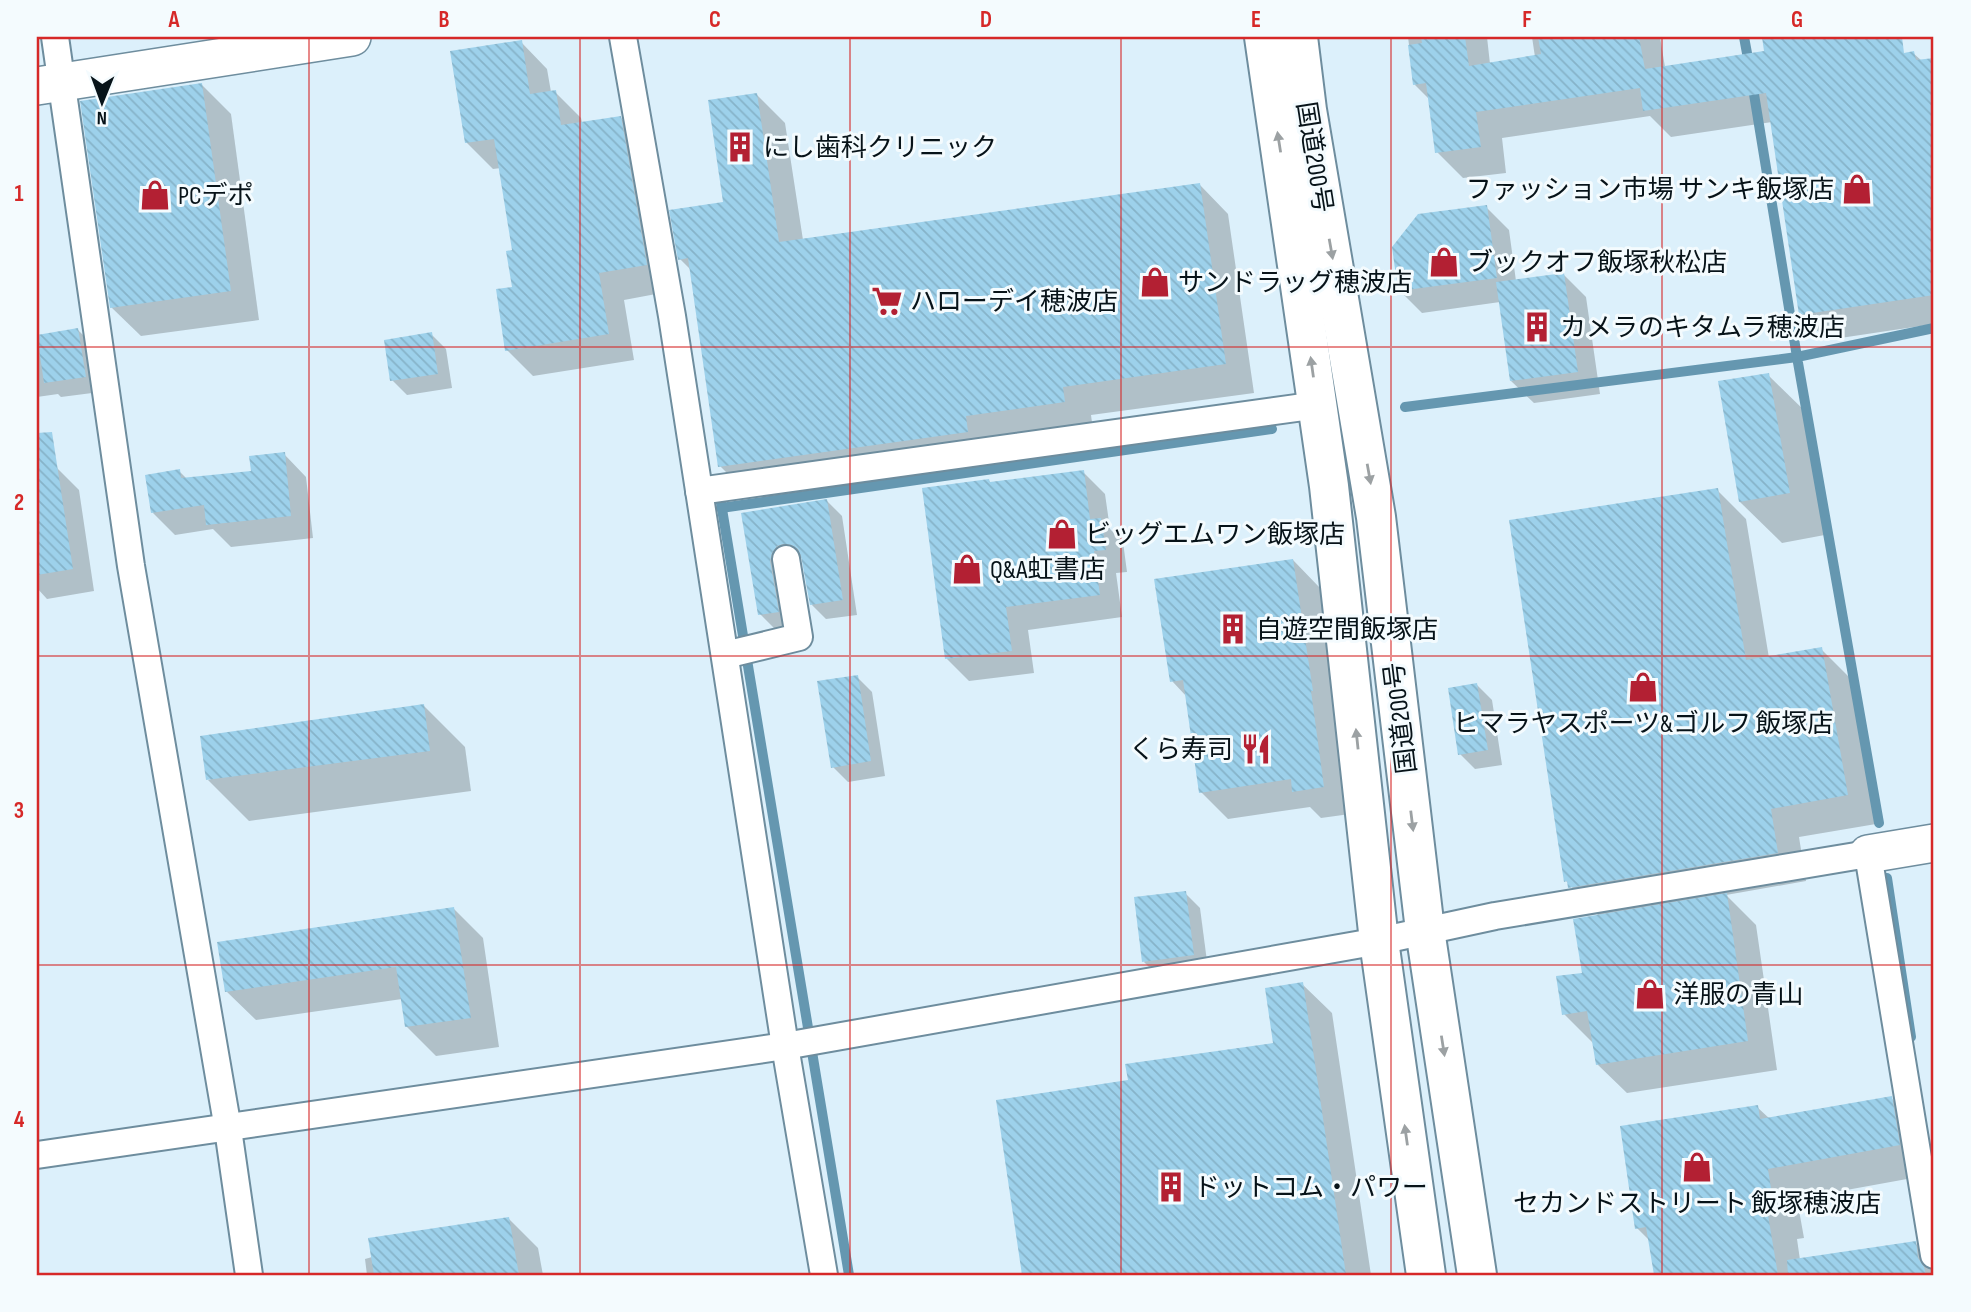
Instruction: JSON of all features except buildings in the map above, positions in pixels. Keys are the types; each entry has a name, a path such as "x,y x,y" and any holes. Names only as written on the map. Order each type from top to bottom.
{"highway":[{"name":"国道200号","path":"1264,37 1333,511 1379,941 1426,1275"},
{"name":"国道200号","path":"1298,37 1307,110 1376,517 1425,930 1477,1275"}],"street":[{"path":"55,37 49,84 228,1129 249,1275"},
{"path":"49,84 352,37"},
{"path":"623,37 672,316 699,491 740,651 801,1043 824,1275"},
{"path":"699,491 1318,405"},
{"path":"740,651 799,637 786,559"},
{"path":"37,1155 801,1043 1379,941 1495,916 1934,843"},
{"path":"1868,854 1934,1255"}],"waterway":[{"path":"1744,37 1749,64"},
{"path":"1405,407 1797,357 1752,82"},
{"path":"1879,823 1797,357 1934,328"},
{"path":"721,508 1272,429"},
{"path":"720,497 849,1275"},
{"path":"1887,878 1911,1037"}],"place":[{"name":"にし歯科クリニック","path":"740,147"},
{"name":"ファッション市場 サンキ飯塚店","path":"1857,189"},
{"name":"PCデポ","path":"155,195"},
{"name":"ブックオフ飯塚秋松店","path":"1444,262"},
{"name":"サンドラッグ穂波店","path":"1155,282"},
{"name":"ハローデイ穂波店","path":"887,301"},
{"name":"カメラのキタムラ穂波店","path":"1537,327"},
{"name":"ビッグエムワン飯塚店","path":"1062,534"},
{"name":"Q&A虹書店","path":"967,569"},
{"name":"自遊空間飯塚店","path":"1233,629"},
{"name":"ヒマラヤスポーツ&ゴルフ 飯塚店","path":"1643,687"},
{"name":"くら寿司","path":"1256,749"},
{"name":"洋服の青山","path":"1650,994"},
{"name":"セカンドストリート 飯塚穂波店","path":"1697,1167"},
{"name":"ドットコム・パワー","path":"1171,1187"}]}
